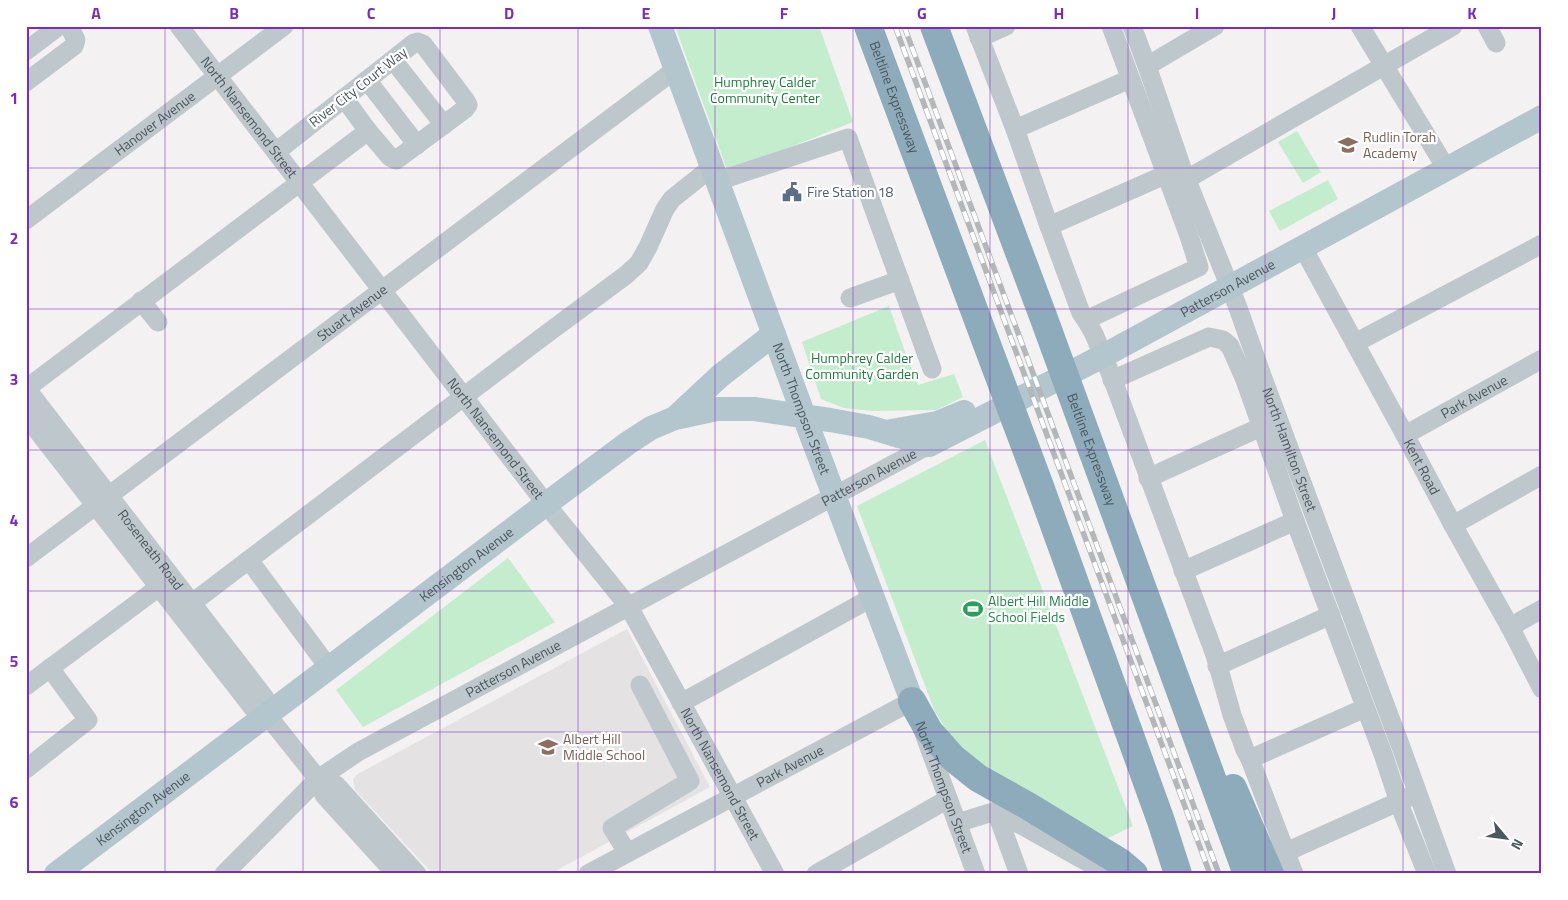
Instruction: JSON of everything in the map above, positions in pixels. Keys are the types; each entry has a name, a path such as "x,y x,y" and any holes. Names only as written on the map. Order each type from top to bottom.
{"highway":[{"name":"Beltline Expressway","path":"868,26 1041,489 1158,812 1178,874"},
{"name":"Beltline Expressway","path":"934,26 1043,316 1247,874"},
{"path":"1181,695 1278,863"},
{"path":"912,701 929,731 953,758 972,773 1120,862 1134,874"}],"main road":[{"name":"North Thompson Street","path":"660,26 912,701"},
{"name":"Patterson Avenue","path":"929,445 974,415 1098,347 1128,342 1542,117"},
{"path":"675,418 720,376 774,334"},
{"name":"Kensington Avenue","path":"56,874 546,504 651,428 675,418 717,409 754,409 869,427 929,445"},
{"path":"884,432 974,415"}],"street":[{"path":"26,51 59,26"},
{"path":"26,82 74,46 76,40 69,26"},
{"name":"North Nansemond Street","path":"179,26 546,504 629,607 775,874"},
{"name":"Hanover Avenue","path":"26,220 284,26"},
{"path":"1006,26 977,32 1081,313 1086,320 1112,380 1215,655 1232,716 1250,759 1278,863 1294,874"},
{"path":"1086,320 1199,267 1189,236 1178,174 1130,79 1111,26"},
{"name":"North Hamilton Street","path":"1132,26 1147,66 1178,174 1241,314 1447,874"},
{"path":"1147,66 1215,26"},
{"path":"1360,26 1446,168"},
{"path":"1049,226 1178,174 1384,66 1453,26"},
{"path":"1487,26 1496,43"},
{"name":"River City Court Way","path":"276,152 392,60 418,42 423,44 468,105 396,160 390,156 368,131"},
{"path":"392,60 444,125"},
{"name":"Stuart Avenue","path":"26,558 676,69"},
{"path":"1014,129 1130,79"},
{"path":"367,80 418,145"},
{"path":"26,388 368,131 344,98"},
{"path":"192,603 626,275 639,263 665,209 672,199 715,174 848,138 932,369"},
{"path":"1355,343 1542,244"},
{"name":"Kent Road","path":"1302,246 1542,689"},
{"path":"850,298 900,280"},
{"path":"141,301 158,322"},
{"path":"1112,380 1210,337 1223,340 1230,346 1245,380 1295,522 1427,874"},
{"name":"Park Avenue","path":"1405,435 1542,359"},
{"name":"Roseneath Road","path":"26,388 159,587 252,707 267,715 318,779 324,795 386,870"},
{"name":"Roseneath Road","path":"28,422 102,500 192,603 265,698 267,715"},
{"path":"1148,478 1261,427"},
{"name":"Patterson Avenue","path":"224,874 318,779 358,752 929,445"},
{"path":"1452,525 1542,475"},
{"path":"1183,572 1295,522"},
{"path":"249,560 329,668"},
{"path":"26,686 159,587"},
{"path":"681,703 873,597"},
{"path":"1510,627 1542,609"},
{"path":"1217,666 1331,615"},
{"path":"26,769 88,720 50,668"},
{"path":"628,852 612,828 690,781 640,685"},
{"name":"Park Avenue","path":"588,874 912,701"},
{"name":"North Thompson Street","path":"912,701 976,874"},
{"path":"1250,759 1365,708"},
{"name":"Roseneath Road","path":"318,779 336,785 416,874"},
{"path":"1278,863 1417,793"},
{"path":"816,874 948,799"},
{"path":"996,811 1019,874"},
{"path":"958,823 996,811 1089,863 1103,874"}],"shaded area":[{"name":"Albert Hill Middle School","path":"627,629 710,787 550,874 433,874 355,790 353,779 356,775"}],"green space":[{"name":"Humphrey Calder Community Center","path":"675,26 819,26 853,122 728,172"},
{"path":"1297,131 1321,172 1303,183 1278,142"},
{"path":"1328,180 1338,199 1280,231 1269,211"},
{"name":"Humphrey Calder Community Garden","path":"889,306 918,385 954,374 963,397 936,410 872,411 844,408 821,399 802,342"},
{"name":"Albert Hill Middle School Fields","path":"985,440 1133,826 1108,838 994,777 969,757 952,738 935,712 857,506"},
{"path":"508,558 555,622 363,727 336,690"}],"railway":[{"path":"895,26 1210,874"},
{"path":"904,26 1219,874"}],"place":[{"name":"Rudlin Torah Academy","path":"1348,145"},
{"name":"Fire Station 18","path":"792,192"},
{"name":"Albert Hill Middle School Fields","path":"973,609"},
{"name":"Albert Hill Middle School","path":"548,747"}]}
